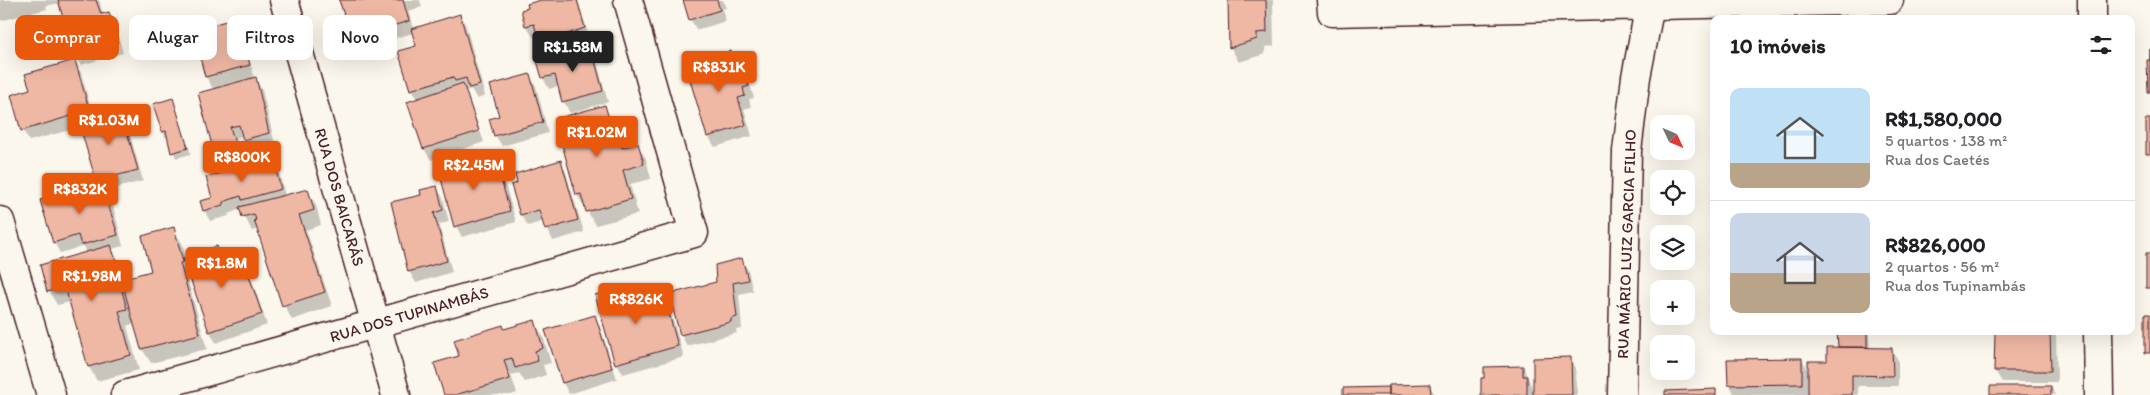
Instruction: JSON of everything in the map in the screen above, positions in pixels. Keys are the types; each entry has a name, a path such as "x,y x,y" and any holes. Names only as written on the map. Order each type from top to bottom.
{"street":[{"name":"RUA DOS BAICARÁS","path":"284,0 396,395"},
{"name":"RUA DOS TUPINAMBÁS","path":"124,395 694,233 628,0"},
{"path":"1331,6 1889,0"},
{"path":"2092,0 2092,15"},
{"name":"RUA MÁRIO LUIZ GARCIA FILHO","path":"1622,395 1626,151 1636,78 1651,3"},
{"path":"0,221 51,395"},
{"path":"2098,335 2099,395"}],"building":[{"path":"58,0 96,0 101,14 109,12 110,15 62,15"},
{"path":"339,0 403,0 409,21 397,25 397,15 344,15"},
{"path":"541,0 577,0 585,28 561,36 565,51 544,57 534,24 525,26 521,10 528,8 527,4"},
{"path":"683,0 717,0 720,10 689,20"},
{"path":"1228,0 1266,0 1267,32 1257,33 1257,39 1229,48"},
{"path":"460,14 480,85 469,88 466,78 455,81 453,77 410,90 398,51 416,46 411,29"},
{"path":"227,21 227,60 249,60 250,65 205,77 201,60 217,60 217,23"},
{"path":"591,46 603,91 562,102 555,75 542,78 537,61"},
{"path":"731,51 737,67 742,66 749,86 743,88 745,96 738,98 746,125 707,137 690,80 694,78 689,63"},
{"path":"75,60 91,116 75,120 74,115 21,131 11,95 30,89 25,74"},
{"path":"2147,60 2150,60 2150,92 2148,92"},
{"path":"530,74 543,122 494,136 489,119 499,116 490,85"},
{"path":"256,77 269,133 243,140 239,125 230,127 235,143 213,149 198,93"},
{"path":"463,83 479,131 423,149 407,102"},
{"path":"173,98 188,148 171,153 166,131 162,132 153,104"},
{"path":"605,105 612,129 616,128 622,148 638,143 644,164 623,170 631,199 586,212 581,194 576,195 555,119"},
{"path":"121,111 138,170 96,181 79,123"},
{"path":"2146,119 2150,119 2150,154 2146,154"},
{"path":"494,155 510,211 454,227 439,171"},
{"path":"272,156 281,189 242,200 241,196 223,202 223,205 203,211 200,201 212,198 206,177 233,170 232,167"},
{"path":"561,160 578,220 545,230 539,210 520,215 511,185 517,183 515,174"},
{"path":"105,182 111,203 108,204 118,235 81,245 78,235 53,243 40,200"},
{"path":"437,186 443,210 434,213 447,261 408,272 391,202 421,195 420,190"},
{"path":"308,189 314,210 299,215 325,292 282,306 254,220 256,220 254,214 242,217 239,207"},
{"path":"174,227 183,262 180,263 200,334 141,349 121,279 151,271 142,236"},
{"path":"111,245 116,262 111,264 117,288 121,287 127,309 119,311 131,355 88,367 65,287 47,292 40,265"},
{"path":"217,246 223,264 243,258 262,314 209,332 183,258"},
{"path":"2146,253 2150,253 2150,288 2146,288"},
{"path":"742,258 748,280 733,283 737,317 731,319 731,322 680,335 669,294 716,282 715,265"},
{"path":"662,289 678,346 615,364 595,295 614,290 617,301"},
{"path":"2145,314 2150,314 2150,353 2145,353"},
{"path":"595,315 612,368 562,383 545,330"},
{"path":"535,320 543,348 535,351 538,361 515,368 512,358 504,360 510,379 455,395 444,395 434,363 459,356 454,340 503,325 504,329"},
{"path":"1837,335 1867,335 1867,347 1838,347"},
{"path":"1995,335 2050,335 2051,371 1994,371"},
{"path":"1827,347 1892,348 1893,376 1852,375 1852,395 1808,395 1808,361 1827,361"},
{"path":"1571,357 1572,395 1533,395 1533,358"},
{"path":"1802,358 1802,384 1728,385 1727,359"},
{"path":"1523,366 1523,376 1527,376 1527,395 1481,395 1481,378 1484,378 1484,367"},
{"path":"1430,384 1431,395 1389,395 1389,385"},
{"path":"1990,386 2051,386 2051,395 1990,395"},
{"path":"1389,387 1389,395 1343,395 1343,388"},
{"path":"1716,389 1716,395 1665,395 1665,391"}]}
